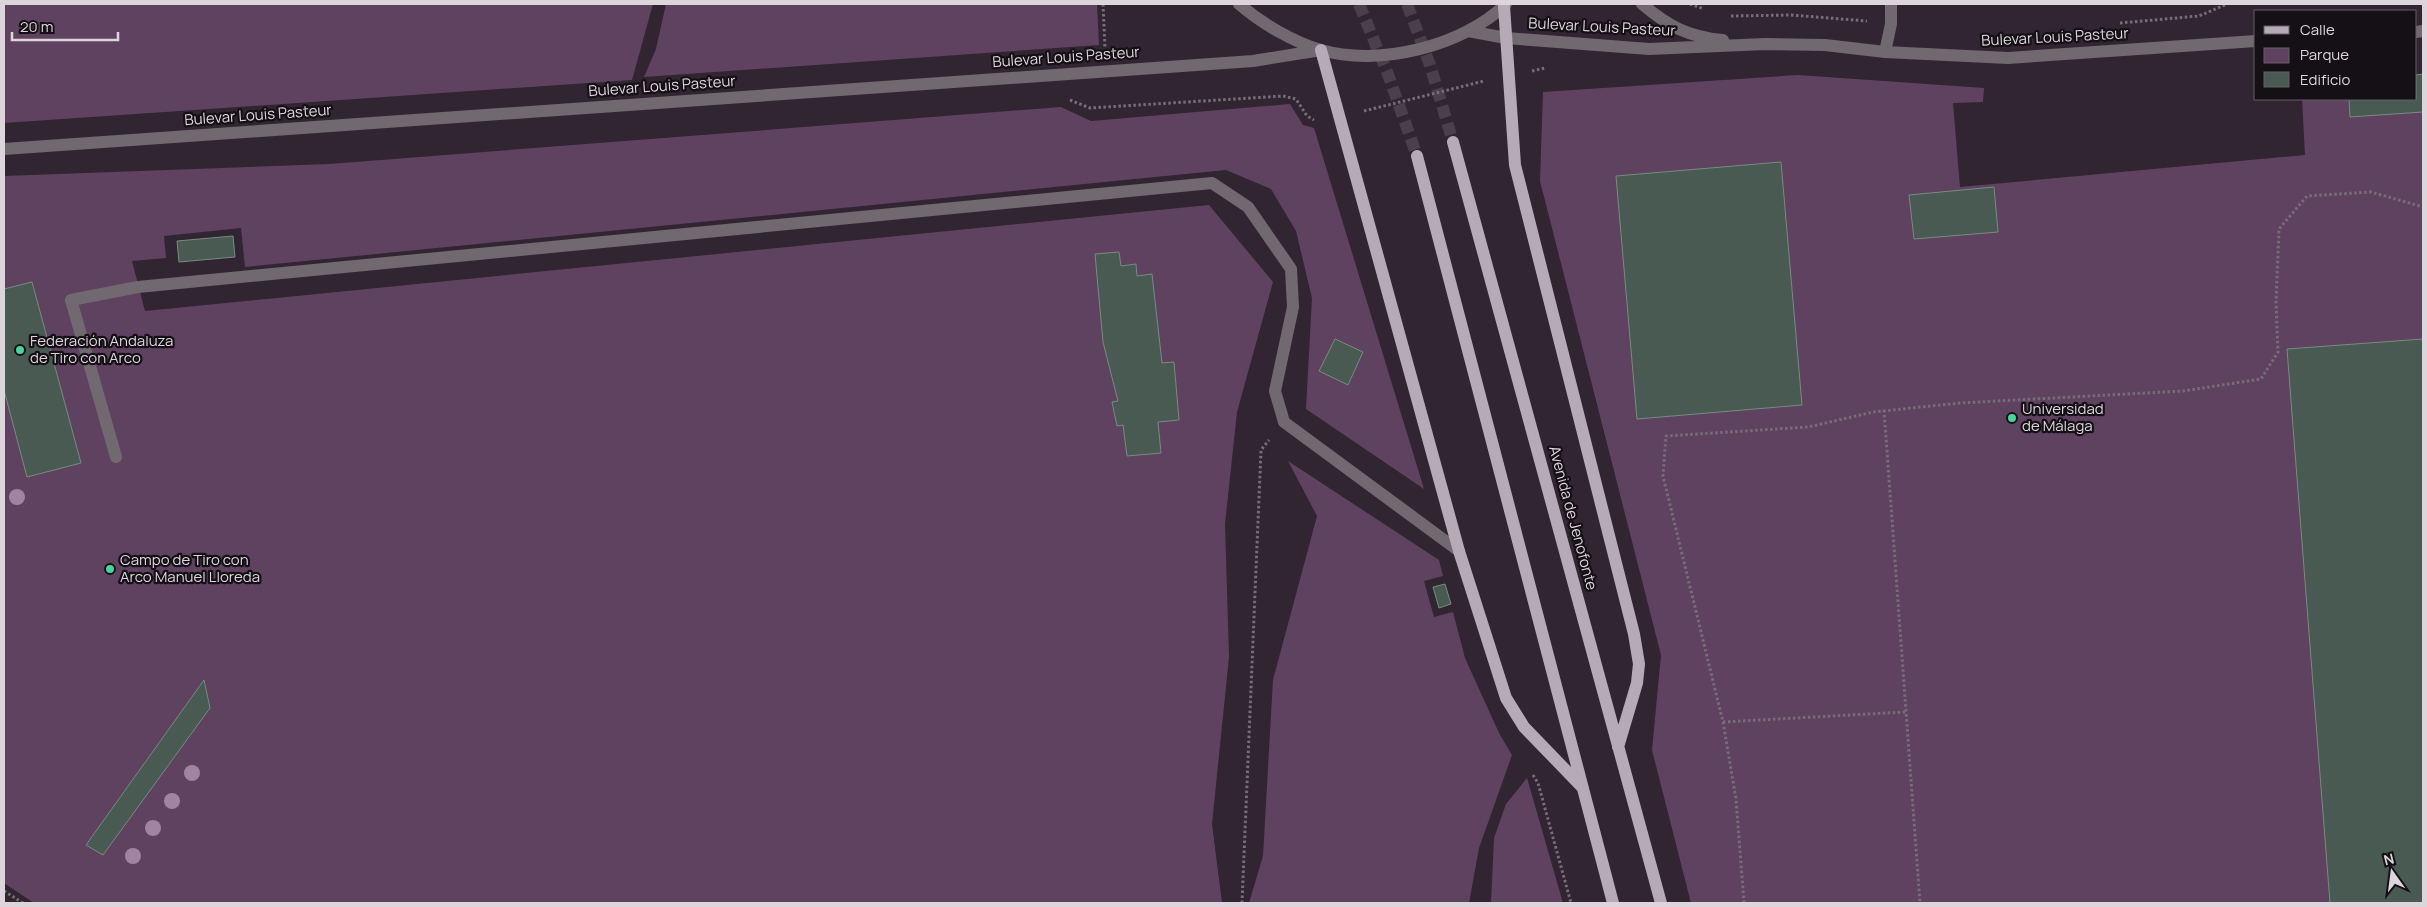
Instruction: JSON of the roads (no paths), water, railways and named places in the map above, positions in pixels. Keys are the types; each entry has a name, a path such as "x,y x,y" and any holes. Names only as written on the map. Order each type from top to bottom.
{"main road":[{"path":"1505,5 1515,165 1634,634 1638,664 1637,682 1618,747"},
{"path":"1321,50 1459,551 1506,698 1524,727 1583,788"},
{"name":"Avenida de Jenofonte","path":"1453,142 1661,903"},
{"path":"1417,156 1613,903"}],"street":[{"path":"1239,4 1260,22 1321,50 1371,56 1421,50 1468,31 1505,5"},
{"name":"Bulevar Louis Pasteur","path":"1642,4 1661,20 1679,31 1712,39 1765,44"},
{"path":"1885,52 1891,24 1891,4"},
{"name":"Bulevar Louis Pasteur","path":"1468,31 1506,38 1649,49 1765,44 1825,45 1885,52 2008,58 2254,41"},
{"name":"Bulevar Louis Pasteur","path":"4,149 1253,61 1321,50"},
{"path":"116,456 71,300 138,287 1212,183 1248,207 1291,269 1293,307 1274,391 1284,422 1459,551"}],"tunnel":[{"path":"1359,4 1389,77 1417,156"},
{"path":"1407,4 1430,65 1453,142"}],"place":[{"name":"Federación Andaluza de Tiro con Arco","path":"20,350"},
{"name":"Universidad de Málaga","path":"2012,418"},
{"name":"Campo de Tiro con Arco Manuel Lloreda","path":"110,569"}]}
